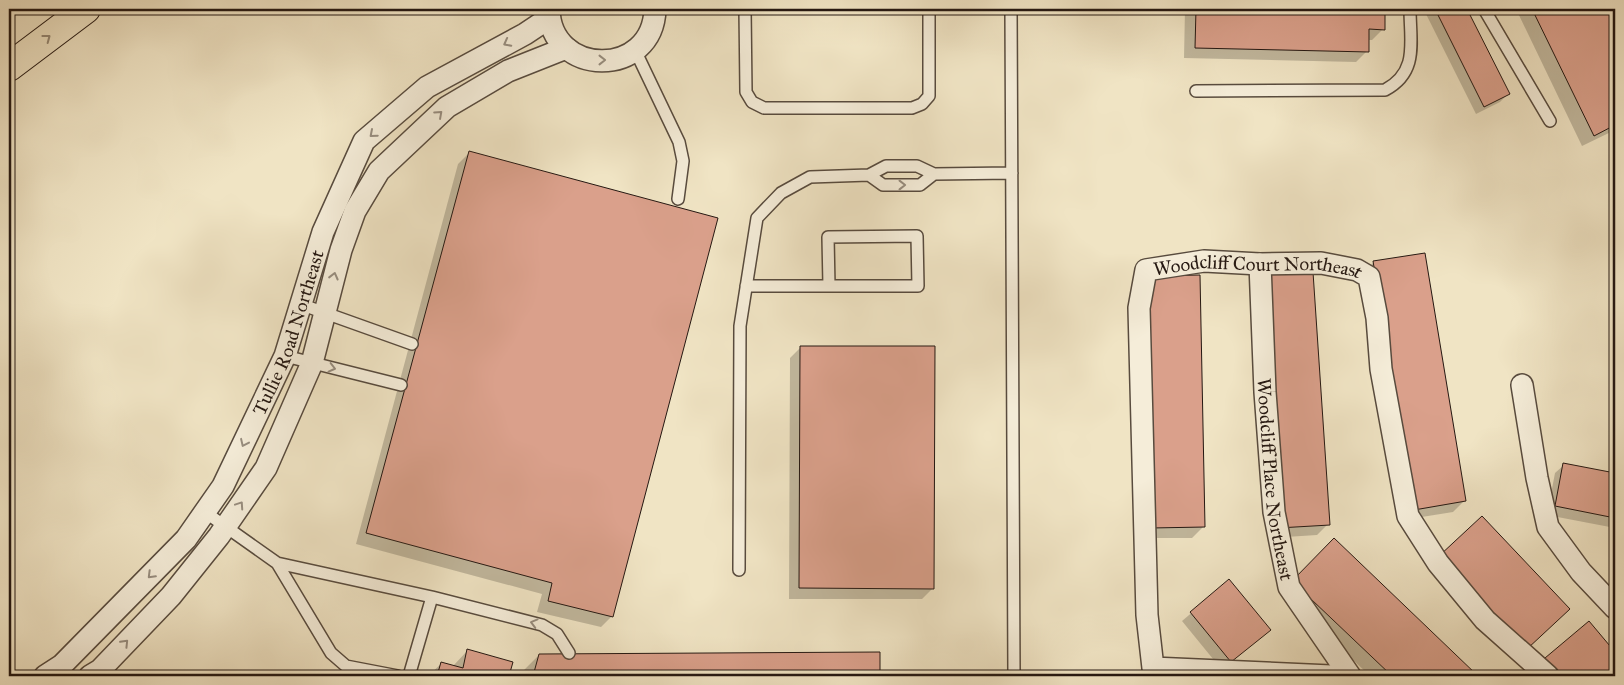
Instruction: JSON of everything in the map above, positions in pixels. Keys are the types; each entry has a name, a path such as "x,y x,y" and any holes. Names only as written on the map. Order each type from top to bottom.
{"highway":[{"path":"9,66 86,9"}],"street":[{"path":"549,13 555,34 566,48 582,58 600,62 621,59 635,50 648,36 655,20 655,9"},
{"name":"Tullie Road Northeast","path":"45,676 62,664 179,546 223,486 285,356 324,232 364,142 427,87 525,34 549,13"},
{"name":"Tullie Road Northeast","path":"90,676 100,670 171,596 226,527 266,468 312,363 341,250 355,211 380,171 447,107 508,72 566,48"},
{"name":"Woodcliff Court Northeast","path":"1330,676 1153,668 1147,615 1139,308 1146,270 1204,261 1260,264 1321,263 1357,270 1369,277 1378,318 1380,370 1408,516 1438,563 1485,620 1548,676"},
{"name":"Woodcliff Place Northeast","path":"1260,264 1274,512 1289,587 1350,676"},
{"path":"1522,385 1537,478 1548,527 1581,572 1615,608"}],"lane":[{"path":"745,9 746,92 752,102 764,108 912,108 922,104 929,96 929,9"},
{"path":"1011,9 1014,676"},
{"path":"1196,91 1385,90 1398,83 1411,62 1410,9"},
{"path":"1484,9 1550,121"},
{"path":"635,50 679,142 683,161 678,199"},
{"path":"739,570 740,326 757,218 781,193 810,177 869,175 886,166 917,166 934,174 1012,173"},
{"path":"869,175 883,185 920,185 934,174"},
{"path":"746,286 829,286 918,286 917,236 828,237 829,286"},
{"path":"300,304 412,344"},
{"path":"285,356 401,385"},
{"path":"205,512 277,564 331,653 346,666 398,676"},
{"path":"277,564 432,597 542,625 557,634 569,654"},
{"path":"409,676 432,597"}],"building":[{"path":"1196,9 1385,9 1385,30 1369,29 1369,52 1195,48"},
{"path":"1435,9 1467,9 1510,94 1484,107"},
{"path":"1532,9 1615,9 1615,125 1594,136"},
{"path":"469,151 718,218 613,617 548,601 552,583 366,533"},
{"path":"1425,253 1466,501 1414,510 1373,261"},
{"path":"1313,272 1330,525 1278,528 1262,275"},
{"path":"1200,275 1205,527 1151,528 1147,276"},
{"path":"800,346 935,346 934,589 799,588"},
{"path":"1563,463 1615,473 1615,518 1555,506"},
{"path":"1482,516 1570,609 1527,649 1439,556"},
{"path":"1334,538 1478,676 1392,676 1292,581"},
{"path":"1229,579 1271,630 1231,662 1190,612"},
{"path":"1589,621 1615,652 1615,676 1561,676 1545,658"},
{"path":"467,649 513,662 509,676 437,676 441,662 463,668"},
{"path":"880,652 880,676 533,676 539,654"}]}
